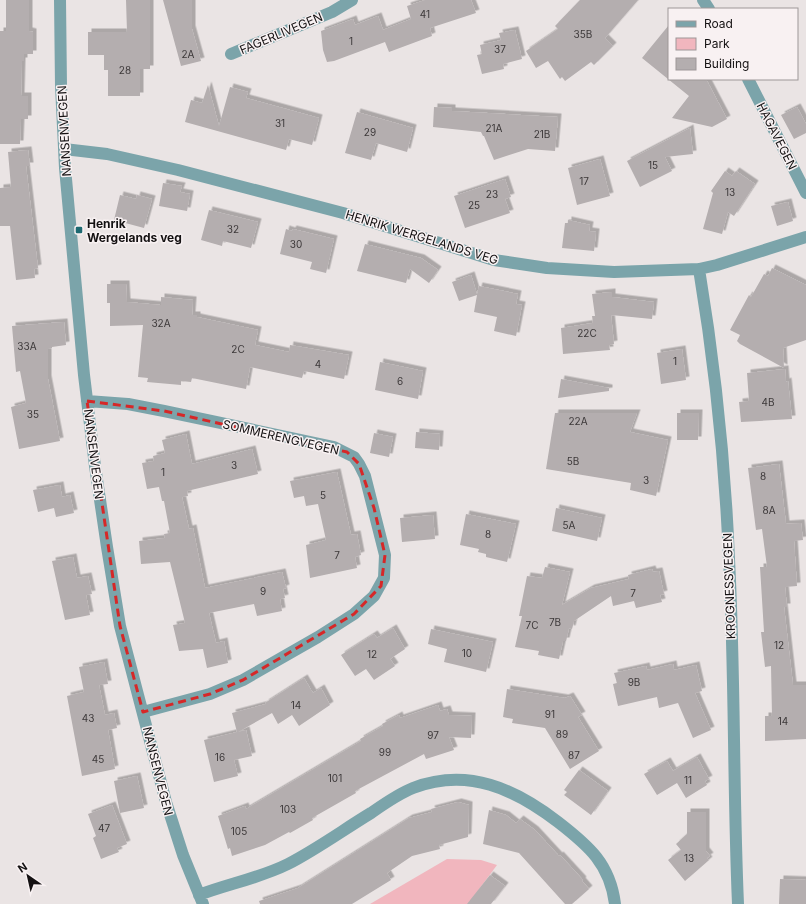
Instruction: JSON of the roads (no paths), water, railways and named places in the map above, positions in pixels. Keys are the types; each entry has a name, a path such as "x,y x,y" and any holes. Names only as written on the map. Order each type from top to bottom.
{"street":[{"name":"NANSENVEGEN","path":"60,0 61,86 64,149 87,401 95,466 120,626 172,823 201,899 287,864 412,788 438,781 463,780 487,784 513,792 536,805 587,845 603,865 609,877 615,904"},
{"name":"FAGERLIVEGEN","path":"231,54 332,12 352,0"},
{"name":"HAGAVEGEN","path":"749,80 806,193"},
{"name":"HENRIK WERGELANDS VEG","path":"64,149 114,156 238,185 343,213 494,260 547,268 614,272 699,269 806,238"},
{"name":"KROGNESSVEGEN","path":"699,269 719,412 729,557 733,673 733,796 738,904"},
{"name":"SOMMERENGVEGEN","path":"87,401 128,404 164,411 316,443 347,452 359,464 365,476 385,555 384,578 381,586 374,596 354,614 318,637 243,680 210,694 143,712"}],"place":[{"name":"Henrik Wergelands veg","path":"79,230"}]}
